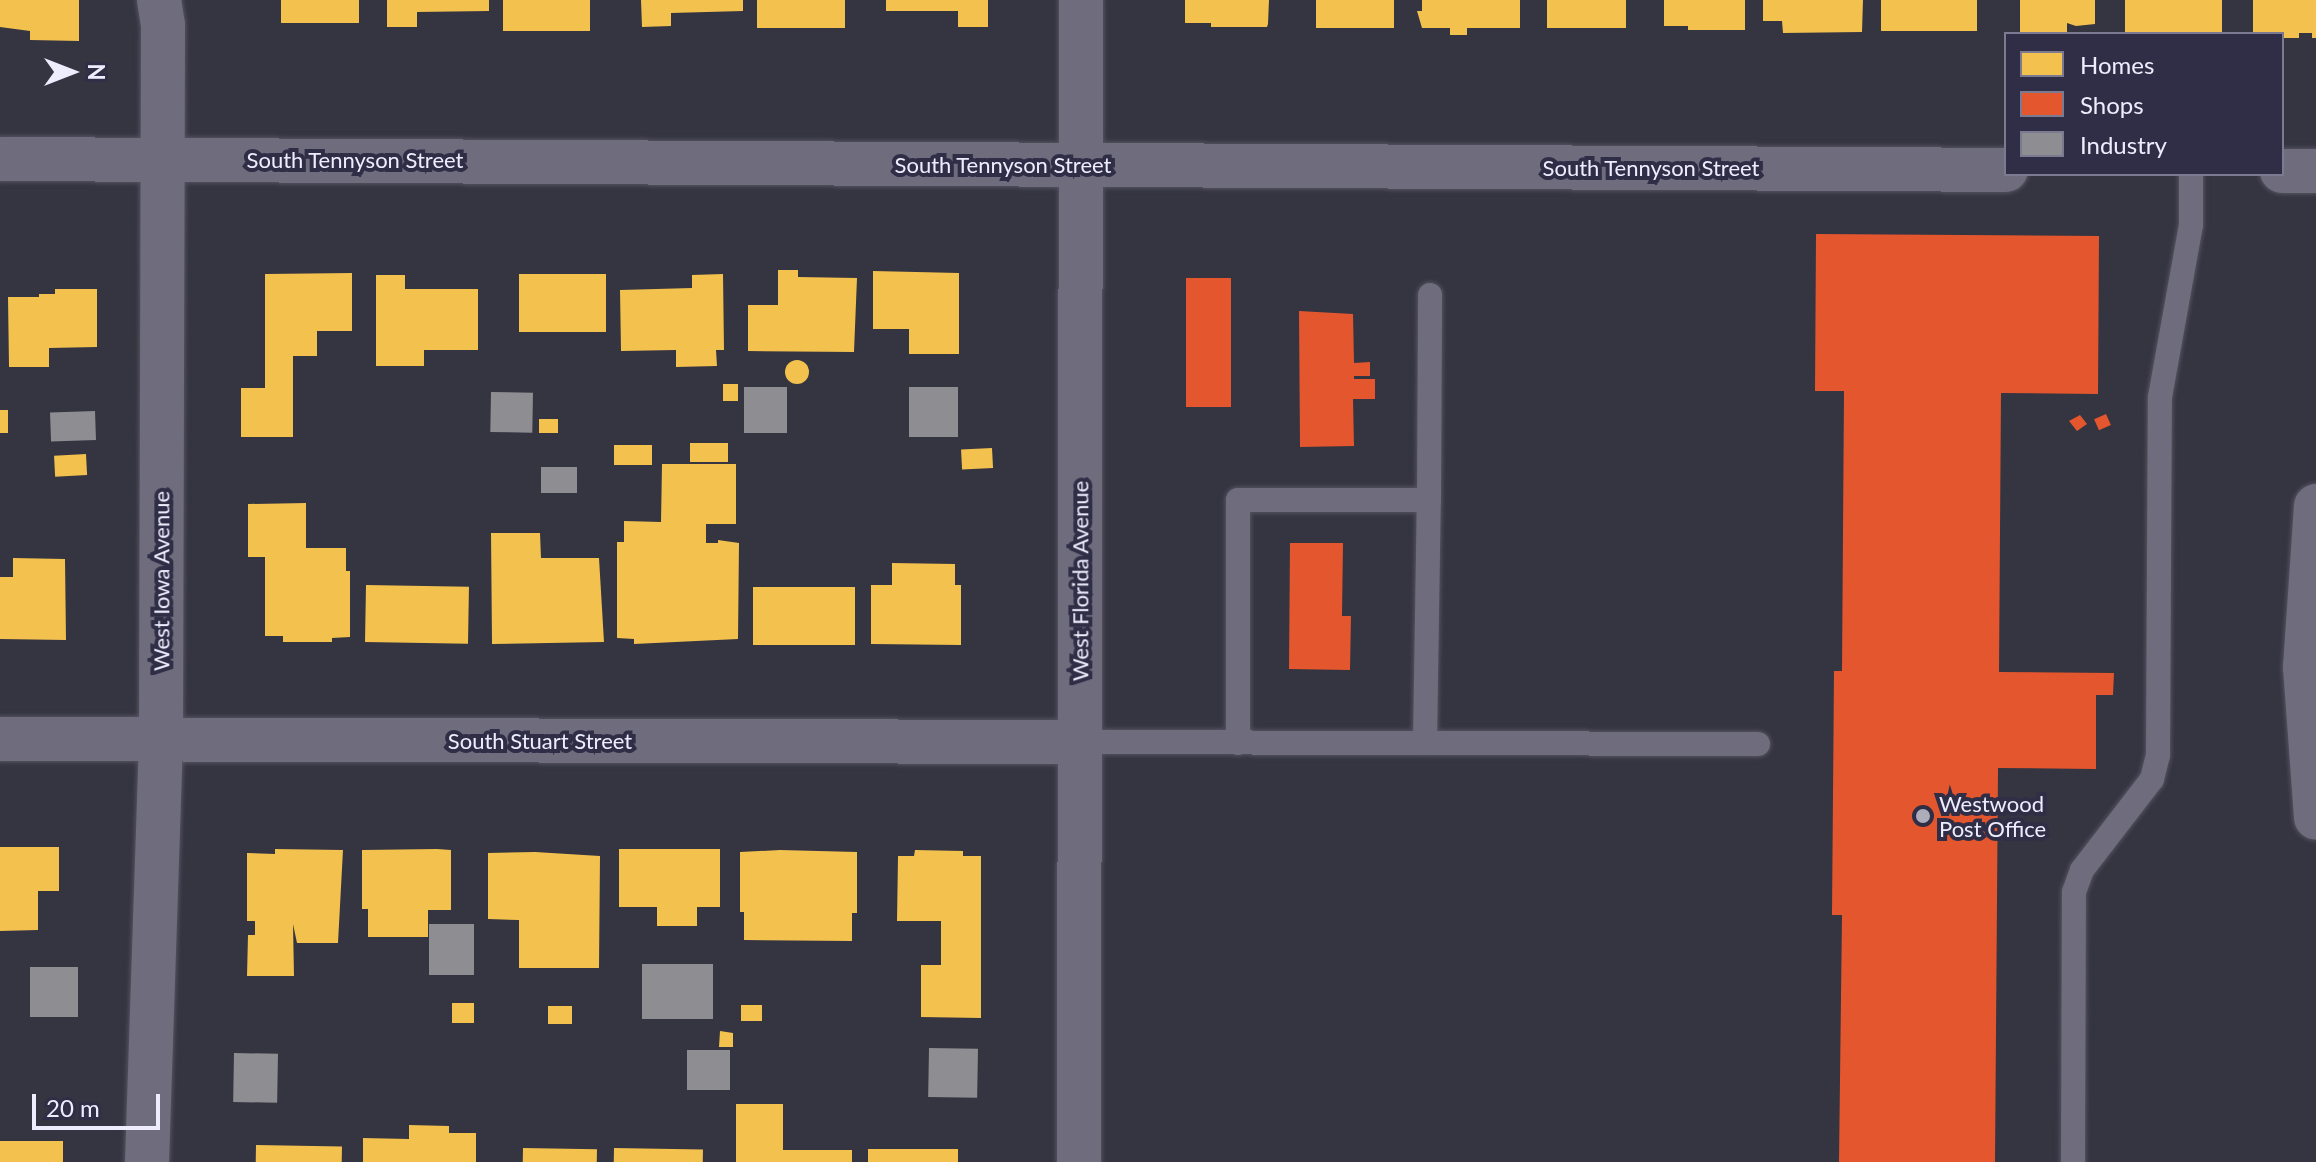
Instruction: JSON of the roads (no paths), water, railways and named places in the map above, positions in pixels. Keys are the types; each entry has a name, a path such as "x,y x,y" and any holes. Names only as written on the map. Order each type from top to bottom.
{"street":[{"name":"West Iowa Avenue","path":"147,1162 161,740 163,25 159,0"},
{"name":"West Florida Avenue","path":"1079,1162 1081,0"},
{"name":"South Tennyson Street","path":"0,159 2004,170"},
{"path":"2284,171 2316,171"},
{"path":"2316,506 2311,668 2316,818"},
{"name":"South Stuart Street","path":"0,739 1080,742"}],"lane":[{"path":"2073,1162 2074,892 2082,870 2152,779 2158,755 2160,397 2191,225 2191,176"},
{"path":"1425,743 1430,295"},
{"path":"1238,743 1238,500 1429,500"},
{"path":"1080,742 1758,744"}],"place":[{"name":"Westwood Post Office","path":"1923,816"}]}
